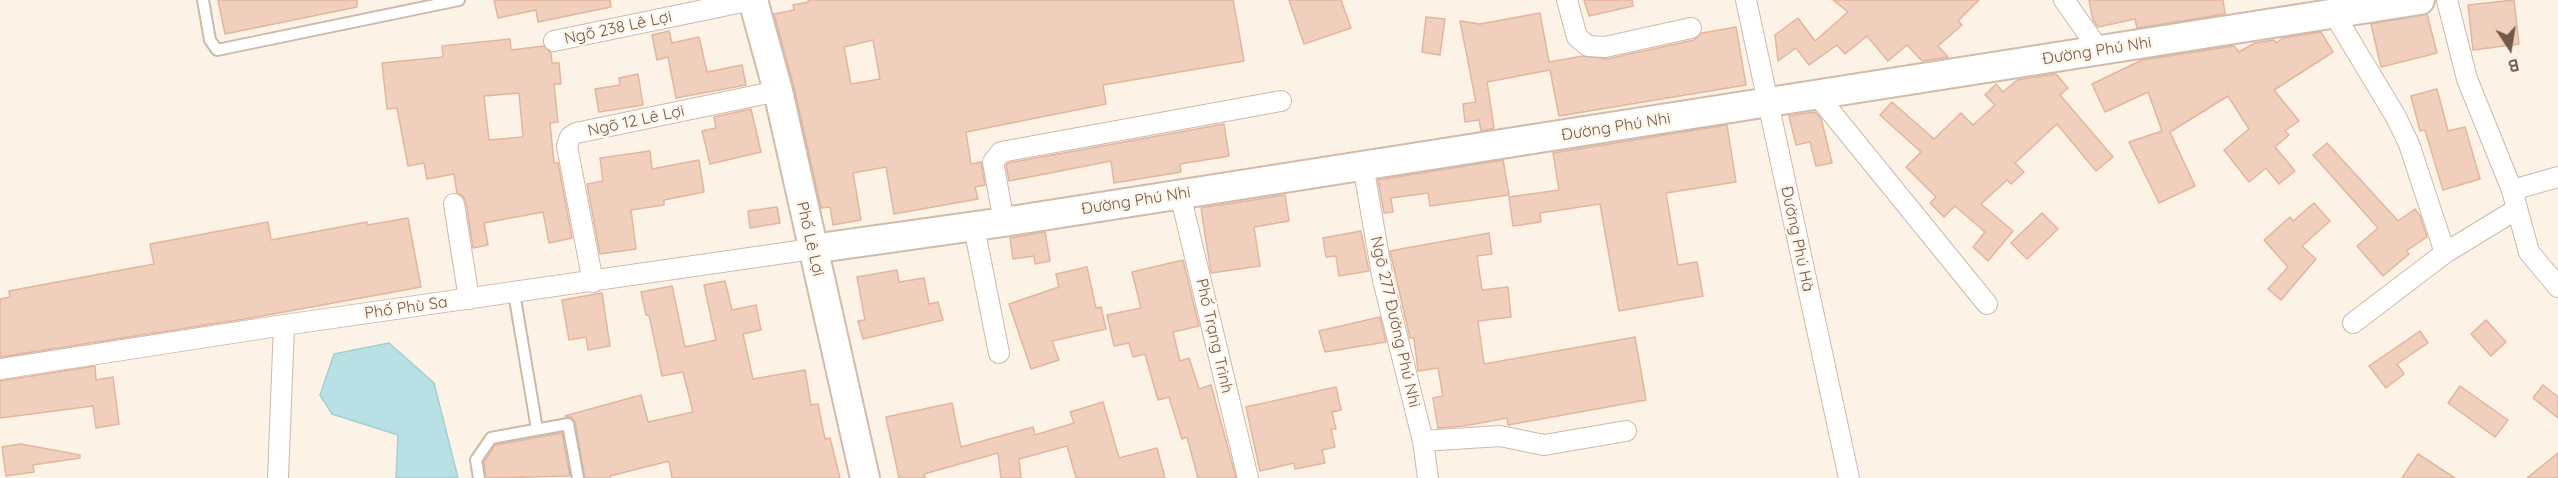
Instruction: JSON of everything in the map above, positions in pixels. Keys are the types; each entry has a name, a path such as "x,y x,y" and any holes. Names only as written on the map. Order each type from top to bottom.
{"street":[{"name":"Ngõ 238 Lê Lợi","path":"554,41 753,0"},
{"name":"Phố Lê Lợi","path":"753,0 777,91 865,478"},
{"path":"1567,0 1577,37 1588,46 1605,47 1691,28"},
{"name":"Đường Phú Hà","path":"1746,0 1849,478"},
{"path":"2064,0 2100,51"},
{"name":"Đường Phú Nhi","path":"812,249 974,227 2420,0"},
{"path":"2447,0 2467,79 2512,190 2529,252 2558,287"},
{"path":"2334,14 2396,117 2409,144 2445,253"},
{"name":"Ngõ 12 Lê Lợi","path":"593,282 567,146 570,137 576,133 777,91"},
{"path":"1818,96 1987,304"},
{"path":"1004,222 993,162 1002,152 1281,101"},
{"name":"Ngõ 277 Đường Phú Nhi","path":"1363,165 1383,280 1423,441 1428,478"},
{"path":"2512,190 2558,177"},
{"name":"Phố Trạng Trình","path":"1180,194 1248,478"},
{"path":"454,204 469,299"},
{"path":"2353,323 2445,253 2517,209"},
{"path":"974,227 999,353"},
{"name":"Phố Phù Sa","path":"0,369 284,325 812,249"},
{"path":"278,478 284,325"},
{"path":"1423,441 1500,436 1544,445 1626,431"}],"lane":[{"path":"203,0 210,40 217,50 459,0"},
{"path":"514,293 537,429"},
{"path":"479,478 476,460 491,438 568,424 578,478"}],"water":[{"path":"389,343 434,383 458,478 396,478 398,435 332,414 320,395 334,354"}],"building":[{"path":"218,0 357,0 357,7 225,34"},
{"path":"494,0 610,0 611,7 538,22 536,10 498,18"},
{"path":"808,0 1233,0 1244,61 1103,85 1106,104 966,132 971,164 981,162 985,185 975,187 978,199 894,214 886,167 853,173 861,220 833,225 830,207 821,208 794,87 774,14 794,10 793,5 809,2","holes":["873,40 880,79 851,84 844,47"]},
{"path":"1289,0 1341,0 1351,28 1304,44"},
{"path":"1584,0 1632,0 1633,6 1589,16"},
{"path":"1833,0 1979,0 1958,21 1962,25 1938,46 1948,57 1922,61 1907,45 1888,61 1867,36 1845,54 1837,45 1809,65 1796,48 1778,61 1775,35 1798,18 1815,41 1848,12"},
{"path":"2089,0 2223,0 2225,14 2137,28 2135,19 2098,27 2093,20"},
{"path":"2514,0 2519,44 2473,50 2468,5"},
{"path":"1540,13 1549,62 1583,56 1607,59 1694,40 1702,33 1736,27 1746,85 1559,116 1550,70 1487,82 1494,128 1481,131 1479,120 1465,122 1463,104 1476,102 1460,21 1480,24"},
{"path":"2427,14 2437,53 2381,67 2371,24"},
{"path":"1426,17 1445,19 1440,55 1422,52"},
{"path":"669,31 672,43 699,37 707,72 742,65 746,85 676,98 668,57 657,60 652,35"},
{"path":"2321,32 2333,52 2274,90 2299,121 2285,131 2289,135 2275,147 2295,171 2279,184 2266,168 2249,182 2224,150 2249,129 2228,96 2170,132 2195,186 2159,203 2129,142 2162,131 2148,92 2105,112 2092,84 2142,60 2234,46 2239,52 2255,43 2274,40 2276,43 2283,38"},
{"path":"510,39 511,50 544,46 551,53 552,63 559,63 561,84 554,84 558,122 550,123 554,163 558,163 572,238 549,243 543,212 484,223 488,245 473,248 466,202 463,196 457,193 454,174 427,179 424,163 408,166 397,108 387,109 382,63 443,57 442,46","holes":["519,93 523,137 489,140 484,96"]},
{"path":"638,74 643,105 599,112 595,89 620,85 619,78"},
{"path":"2056,74 2068,88 2060,95 2113,157 2096,171 2057,124 2015,163 2024,172 2011,184 2007,180 1981,204 2013,231 1988,261 1973,247 1985,232 1955,206 1944,217 1930,203 1936,197 1906,167 1921,152 1880,115 1892,102 1934,139 1961,113 1973,125 1995,105 1985,95 1996,84 2003,92 2017,80"},
{"path":"2437,89 2448,131 2465,127 2480,179 2443,190 2425,130 2420,131 2411,96"},
{"path":"751,109 761,152 710,164 702,131 716,128 714,117"},
{"path":"1815,112 1821,118 1832,163 1816,166 1810,142 1796,145 1789,116"},
{"path":"1224,124 1229,156 1180,164 1181,172 1114,183 1111,161 1009,181 1006,165 1008,163"},
{"path":"1727,125 1736,182 1666,193 1678,265 1697,262 1703,296 1619,311 1600,204 1540,213 1541,222 1513,226 1509,197 1559,190 1553,153"},
{"path":"2327,143 2398,221 2415,209 2420,216 2427,237 2406,251 2409,254 2383,276 2357,246 2378,228 2313,155"},
{"path":"650,151 652,169 699,160 704,192 664,200 664,205 631,210 636,249 600,254 587,184 603,181 600,158"},
{"path":"1503,160 1509,195 1430,206 1428,193 1391,198 1393,212 1384,213 1378,180"},
{"path":"1285,195 1289,221 1254,227 1260,266 1211,273 1201,208"},
{"path":"2314,203 2330,221 2302,246 2316,259 2281,300 2268,289 2288,267 2264,240 2290,217 2293,221"},
{"path":"777,207 780,223 750,228 748,211"},
{"path":"2042,213 2058,229 2027,259 2011,243"},
{"path":"408,218 421,287 251,318 0,357 0,299 10,297 9,291 154,264 150,244 268,222 271,240 367,222 368,225"},
{"path":"1361,231 1369,271 1339,276 1336,256 1326,257 1323,238"},
{"path":"1045,232 1050,261 1035,264 1034,256 1013,259 1010,238"},
{"path":"1489,233 1492,254 1477,256 1482,290 1508,287 1511,317 1478,321 1484,364 1635,337 1646,400 1508,425 1507,418 1438,428 1433,398 1443,396 1438,368 1418,371 1414,338 1410,338 1390,251"},
{"path":"1183,260 1199,326 1173,332 1180,361 1189,358 1199,389 1211,385 1236,478 1198,478 1187,437 1182,439 1169,397 1158,400 1145,354 1133,357 1129,343 1114,346 1107,315 1141,308 1132,272"},
{"path":"1087,267 1096,308 1101,307 1106,329 1052,341 1059,360 1031,369 1009,304 1059,287 1056,274"},
{"path":"897,270 899,282 924,278 929,304 938,302 943,320 863,339 858,321 865,320 857,277"},
{"path":"725,281 732,310 756,305 761,330 743,334 753,379 805,370 811,405 818,404 825,439 830,438 840,478 672,478 669,461 610,476 611,478 585,478 575,422 571,417 565,416 641,395 648,422 693,412 683,372 662,376 649,315 646,315 641,292 672,286 685,347 716,340 704,285"},
{"path":"602,293 610,346 588,350 586,337 569,340 562,300"},
{"path":"1380,317 1386,342 1325,352 1319,331"},
{"path":"2486,320 2506,342 2491,356 2471,334"},
{"path":"2420,331 2428,343 2397,364 2404,374 2386,388 2369,366"},
{"path":"95,366 96,380 113,377 119,424 96,428 93,406 0,418 0,381"},
{"path":"2543,385 2558,397 2558,418 2533,398"},
{"path":"2460,386 2508,420 2495,437 2448,403"},
{"path":"1336,387 1341,410 1332,412 1336,429 1331,429 1335,447 1322,450 1325,463 1295,469 1294,463 1260,471 1246,407"},
{"path":"1103,402 1119,458 1157,448 1165,478 1076,478 1067,446 1019,459 1021,478 1001,478 998,453 924,474 925,478 899,478 886,417 952,403 961,447 1033,427 1035,435 1074,423 1070,412"},
{"path":"562,433 570,476 486,478 484,462 495,445"},
{"path":"21,444 80,455 80,458 33,465 34,472 6,476 2,447"},
{"path":"2558,453 2558,478 2527,478"},
{"path":"2418,454 2455,478 2402,478"}]}
